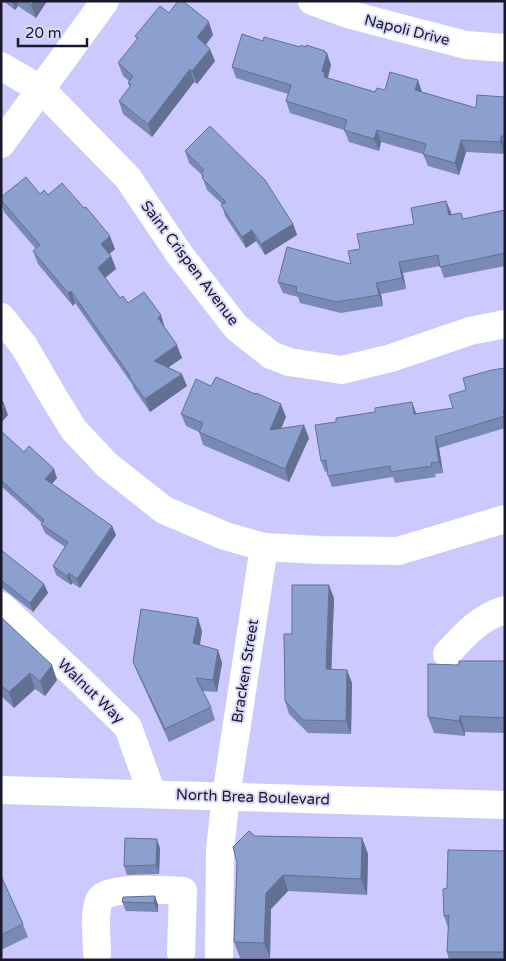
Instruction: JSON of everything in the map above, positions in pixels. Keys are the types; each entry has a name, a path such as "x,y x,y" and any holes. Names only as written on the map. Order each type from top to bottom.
{"street":[{"path":"1,144 105,1"},
{"name":"Napoli Drive","path":"312,1 350,15 466,45 505,48"},
{"name":"Saint Crispen Avenue","path":"1,66 42,90 128,178 180,255 236,327 271,355 289,362 342,370 391,358 470,331 505,324"},
{"path":"1,317 24,346 74,430 107,465 164,510 225,536 264,547 398,551 505,519"},
{"name":"Bracken Street","path":"219,960 220,849 226,796 264,547"},
{"name":"Walnut Way","path":"1,606 128,727 152,794"},
{"path":"447,654 476,624 505,610"},
{"name":"North Brea Boulevard","path":"1,790 505,806"},
{"path":"97,953 96,915 99,900 110,893 158,890 183,891 181,954"}],"building":[{"path":"26,1 34,1 31,5"},
{"path":"178,1 183,1 209,22 197,37 210,49 192,71 190,69 148,124 119,101 131,85 128,83 133,76 118,63 138,38 135,36 160,6 169,13"},
{"path":"242,34 263,41 264,37 300,47 301,45 306,47 306,45 325,51 327,53 322,71 325,73 324,77 375,92 377,88 385,90 390,72 418,80 415,90 476,108 477,95 505,97 505,136 501,136 500,142 461,140 455,163 423,154 426,144 377,130 374,139 344,130 347,120 286,101 291,85 232,67"},
{"path":"210,126 265,180 293,224 261,244 252,230 242,237 221,205 226,202 202,178 204,176 201,173 204,170 185,151"},
{"path":"26,177 40,194 44,190 48,195 62,183 84,208 86,207 110,236 101,244 111,256 98,268 120,298 123,296 128,303 144,292 161,315 158,318 177,345 154,361 182,374 145,399 71,291 68,293 33,251 40,245 1,200 1,197"},
{"path":"446,201 449,215 461,213 463,219 505,210 505,253 440,267 438,255 399,262 402,278 376,283 379,295 336,302 296,292 297,287 278,282 287,247 351,264 348,251 360,249 357,234 414,224 411,208"},
{"path":"505,368 505,410 503,410 505,416 435,437 439,462 431,463 432,466 391,472 390,466 328,476 326,460 321,461 315,425 336,422 336,418 375,412 375,408 412,402 414,414 453,408 449,395 466,390 463,378"},
{"path":"216,377 281,404 270,430 304,425 285,469 199,432 203,423 181,414 196,379 211,386"},
{"path":"1,431 24,452 29,446 54,469 45,479 112,526 77,579 69,573 67,576 53,566 68,542 41,524 44,520 1,480"},
{"path":"1,550 44,584 30,603 1,580"},
{"path":"292,585 329,585 326,669 347,670 346,721 303,720 285,701 284,634 292,634"},
{"path":"141,609 198,618 193,643 218,650 213,680 196,678 211,707 165,729 133,662"},
{"path":"1,617 52,665 40,681 30,673 9,692 1,685"},
{"path":"459,661 505,661 505,718 460,716 459,721 428,717 428,664 459,665"},
{"path":"249,831 255,836 362,838 361,879 283,875 266,893 264,943 234,942 237,862 233,847"},
{"path":"125,838 157,839 156,865 124,866"},
{"path":"448,850 505,851 505,952 447,952 449,915 444,916 443,889 447,888"},
{"path":"1,876 23,924 1,935"},
{"path":"155,896 154,903 122,902 123,897"}]}
